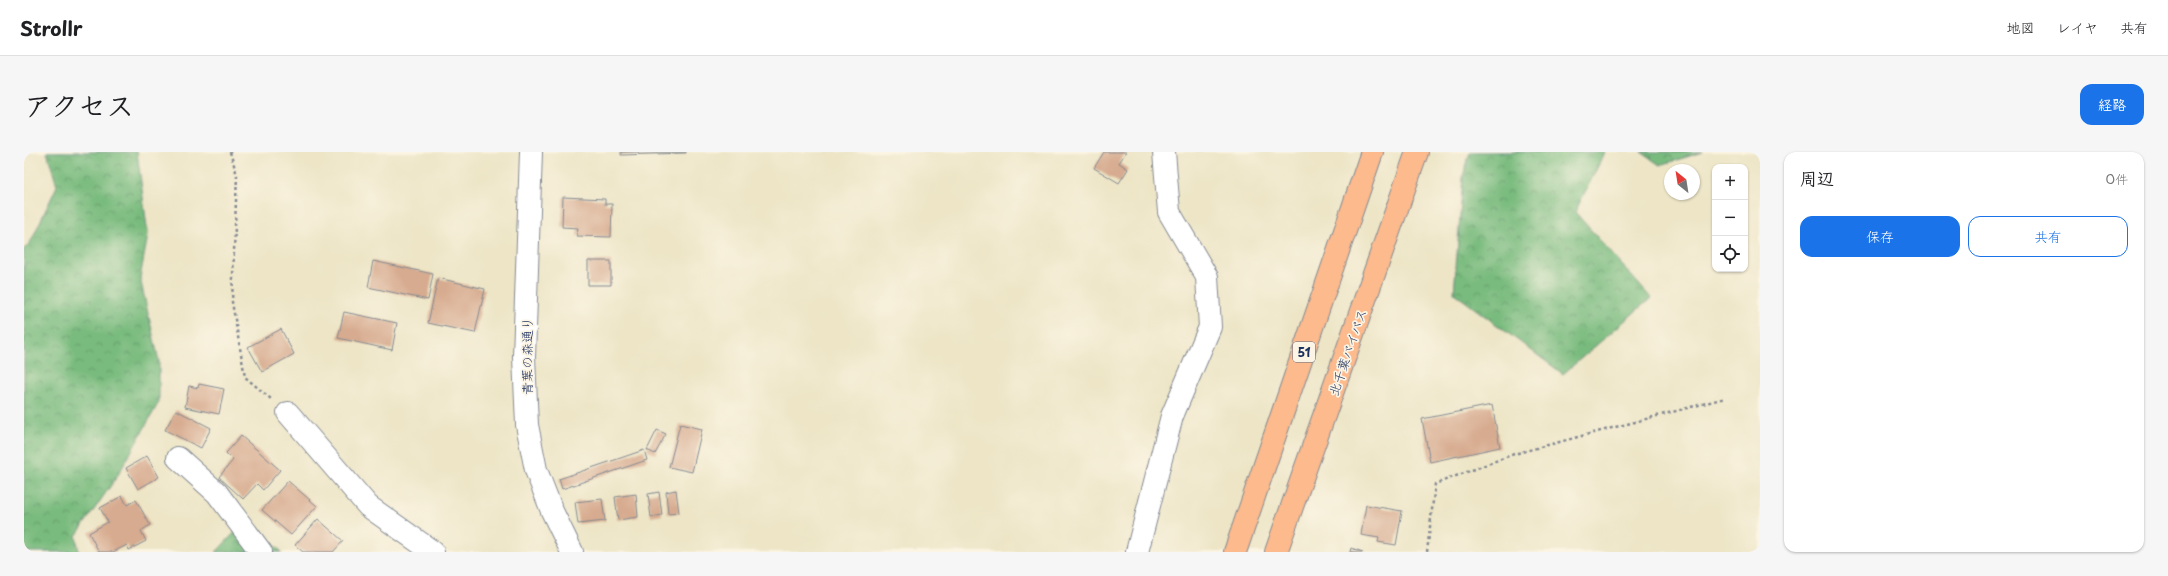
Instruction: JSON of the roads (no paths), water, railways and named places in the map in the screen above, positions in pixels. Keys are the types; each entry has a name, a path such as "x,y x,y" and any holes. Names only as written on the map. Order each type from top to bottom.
{"highway":[{"name":"51","path":"1235,552 1372,152"},
{"name":"北千葉バイパス","path":"1276,552 1417,152"}],"street":[{"name":"青葉の森通り","path":"531,152 524,357 527,425 536,470 552,511 572,552"},
{"path":"1137,552 1172,416 1210,327 1208,277 1168,212 1164,152"},
{"path":"288,413 368,506 433,552"},
{"path":"178,458 217,493 261,552"}]}
